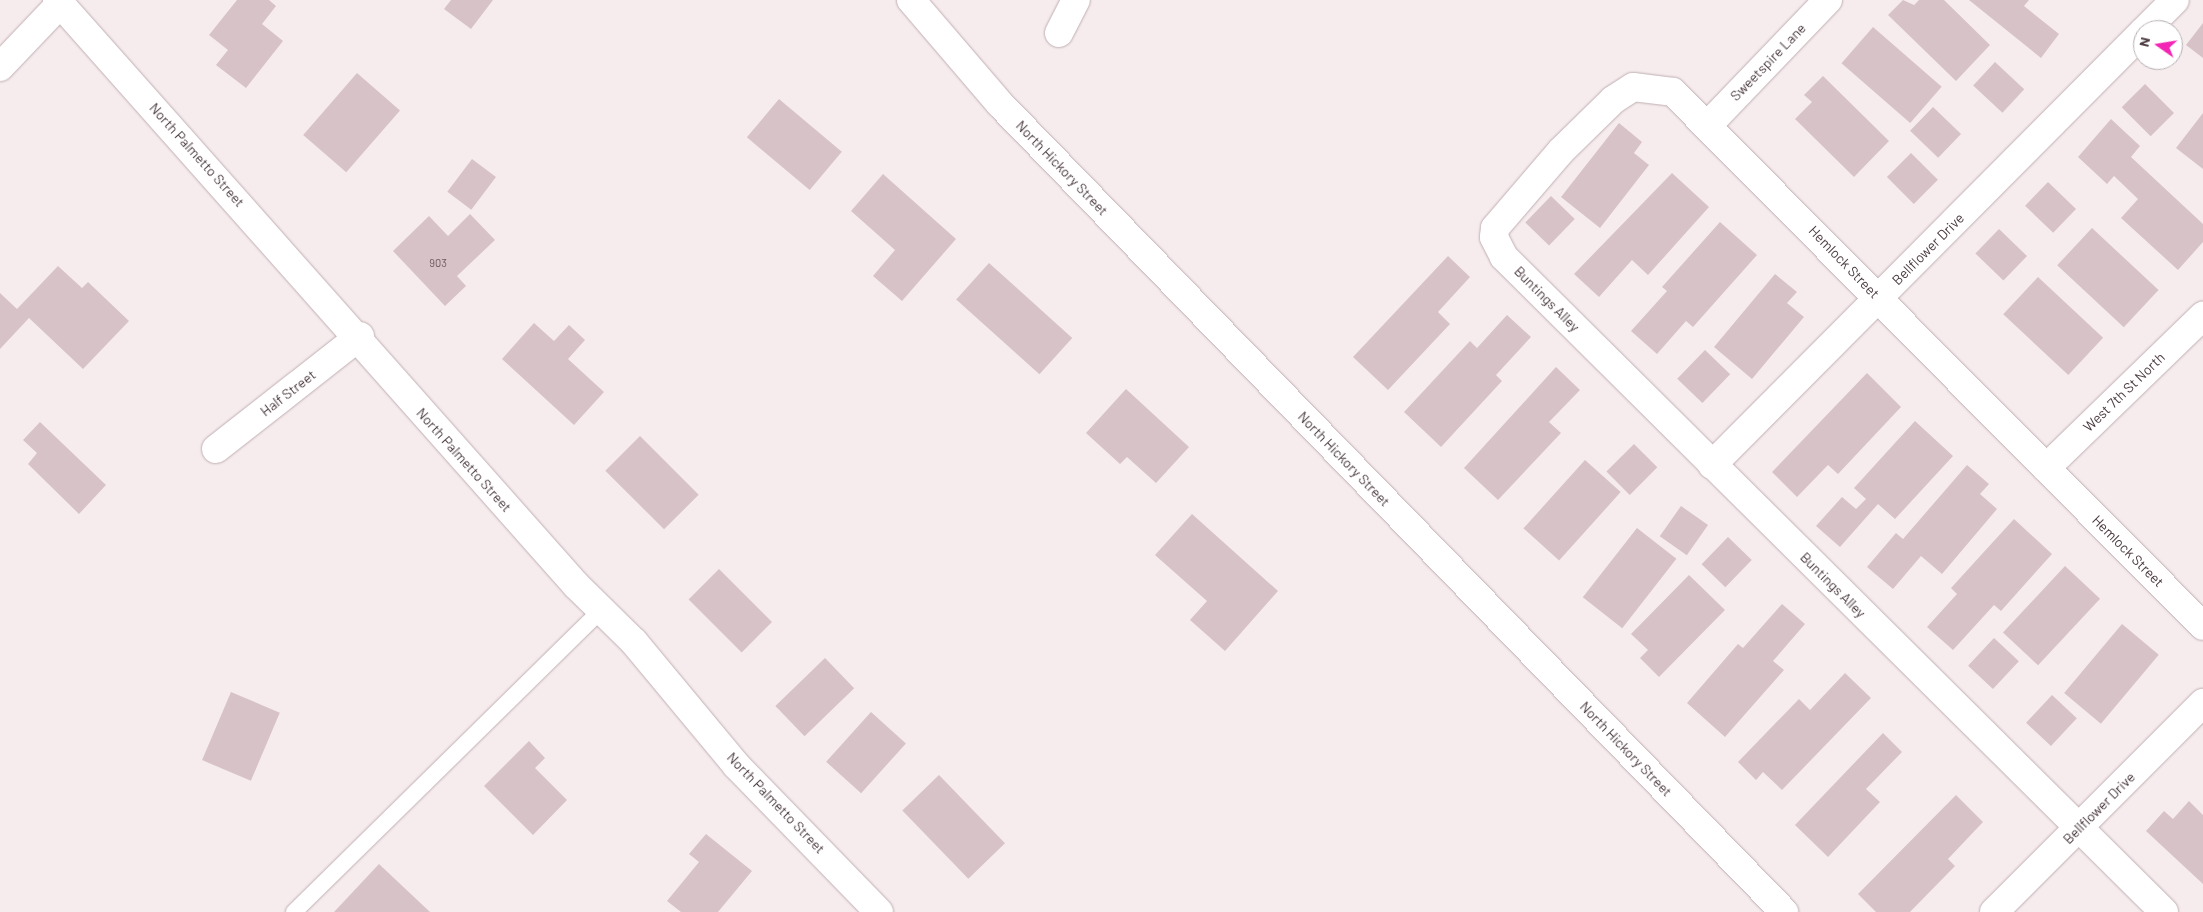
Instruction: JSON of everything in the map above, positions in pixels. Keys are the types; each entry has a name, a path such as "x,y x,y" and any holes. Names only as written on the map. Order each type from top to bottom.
{"street":[{"name":"North Hickory Street","path":"911,0 1000,104 1784,912"},
{"path":"1059,33 1076,0"},
{"name":"Sweetspire Lane","path":"1709,124 1828,0"},
{"name":"Bellflower Drive","path":"2155,20 2175,0"},
{"path":"0,67 58,2"},
{"name":"North Palmetto Street","path":"58,2 360,336 424,415 689,704 736,765 870,909"},
{"name":"Bellflower Drive","path":"1712,465 2133,42"},
{"name":"Hemlock Street","path":"1504,257 1496,244 1495,228 1561,151 1613,100 1633,87 1673,92 1709,124 2203,626"},
{"name":"Buntings Alley","path":"1504,257 2078,830 2164,912"},
{"name":"West 7th St North","path":"2046,468 2203,316"},
{"name":"Half Street","path":"216,449 360,336"},
{"name":"Bellflower Drive","path":"1994,912 2203,703"}],"lane":[{"path":"294,912 601,610"}],"building":[{"path":"237,0 269,0 276,6 262,24 283,41 246,88 216,65 228,50 209,35"},
{"path":"451,0 493,0 471,29 444,9"},
{"path":"1903,0 1914,5 1919,0 1944,0 1990,45 1956,81 1888,15"},
{"path":"1969,0 2029,0 2024,6 2059,34 2041,58"},
{"path":"2203,23 2203,58 2186,45"},
{"path":"1873,27 1942,87 1910,123 1842,63"},
{"path":"1995,62 2024,89 2002,113 1973,85"},
{"path":"357,73 400,110 346,172 303,135"},
{"path":"1823,76 1889,141 1854,177 1795,119 1812,102 1804,95"},
{"path":"2145,84 2174,113 2151,136 2122,107"},
{"path":"779,99 842,152 810,190 747,137"},
{"path":"1933,107 1961,134 1938,158 1910,131"},
{"path":"2203,113 2203,169 2176,148"},
{"path":"2111,119 2140,146 2131,157 2203,224 2203,242 2178,270 2121,218 2138,199 2114,176 2107,184 2078,157"},
{"path":"1619,123 1642,142 1634,153 1649,165 1600,228 1561,197"},
{"path":"1911,153 1938,180 1914,204 1887,177"},
{"path":"472,159 496,177 471,210 447,192"},
{"path":"1672,173 1709,207 1648,275 1632,260 1599,297 1574,274"},
{"path":"883,174 956,239 902,301 873,276 895,250 851,211"},
{"path":"2048,182 2076,209 2053,233 2025,206"},
{"path":"1551,196 1575,219 1549,246 1525,223"},
{"path":"470,214 495,240 457,276 466,286 445,306 393,251 429,216 448,236"},
{"path":"1720,222 1757,255 1693,327 1686,321 1657,354 1631,331 1667,291 1662,287"},
{"path":"2092,228 2159,290 2124,327 2057,265"},
{"path":"1999,229 2027,256 2003,281 1975,253"},
{"path":"1448,256 1470,277 1438,312 1450,324 1388,390 1353,357"},
{"path":"989,263 1072,338 1039,374 956,299"},
{"path":"58,266 82,288 88,282 129,321 83,369 29,318 0,349 0,293 17,309"},
{"path":"1775,274 1797,292 1787,303 1804,317 1752,379 1714,347"},
{"path":"2038,277 2103,338 2068,375 2003,314"},
{"path":"1507,315 1531,337 1496,375 1502,381 1441,447 1404,412 1470,341 1477,348"},
{"path":"534,323 554,341 569,325 585,340 568,359 604,392 574,425 502,359"},
{"path":"1705,350 1730,374 1702,403 1677,379"},
{"path":"1556,367 1580,390 1549,422 1561,433 1498,500 1464,468"},
{"path":"1867,373 1901,407 1838,474 1828,465 1797,497 1772,472"},
{"path":"1126,389 1189,447 1156,483 1127,457 1120,464 1086,433"},
{"path":"1915,421 1953,456 1895,519 1878,504 1840,547 1816,526 1842,497 1856,509 1866,499 1854,488"},
{"path":"40,422 106,485 79,514 28,464 37,453 23,440"},
{"path":"640,436 699,495 664,529 605,471"},
{"path":"1634,444 1657,467 1630,495 1606,472"},
{"path":"1585,460 1621,492 1559,560 1523,528"},
{"path":"1967,465 1989,484 1980,494 1997,509 1942,574 1921,556 1893,589 1867,567 1896,533 1903,539"},
{"path":"1681,506 1708,525 1687,555 1660,536"},
{"path":"1192,514 1278,591 1225,651 1190,620 1207,601 1155,555"},
{"path":"2014,519 2052,554 2001,611 1994,605 1953,650 1927,627 1957,594 1951,588"},
{"path":"1637,528 1676,559 1622,628 1583,597"},
{"path":"1728,537 1752,560 1725,587 1702,564"},
{"path":"2065,566 2100,599 2038,665 2003,633"},
{"path":"719,569 772,622 742,652 689,599"},
{"path":"1689,575 1725,610 1659,677 1640,658 1648,650 1631,634"},
{"path":"1782,604 1805,624 1773,661 1784,670 1725,737 1687,703 1738,644 1743,648"},
{"path":"2122,624 2159,655 2101,724 2064,693"},
{"path":"1994,638 2019,661 1993,689 1968,666"},
{"path":"825,658 854,688 805,736 775,706"},
{"path":"1845,673 1871,698 1782,790 1763,772 1756,780 1738,762 1799,699 1810,710"},
{"path":"231,692 280,713 251,781 202,760"},
{"path":"2052,695 2077,718 2051,746 2026,723"},
{"path":"871,712 906,743 861,793 826,762"},
{"path":"1883,733 1902,752 1866,789 1880,802 1828,857 1795,825"},
{"path":"529,741 545,758 535,768 567,800 533,835 484,786"},
{"path":"939,775 1005,843 968,879 902,810"},
{"path":"1956,795 1983,822 1948,859 1955,866 1910,912 1876,912 1858,894"},
{"path":"2189,801 2203,815 2203,884 2146,831 2164,811 2173,819"},
{"path":"706,834 752,871 718,912 681,912 667,901 699,862 689,854"},
{"path":"379,864 430,912 334,912"}]}
